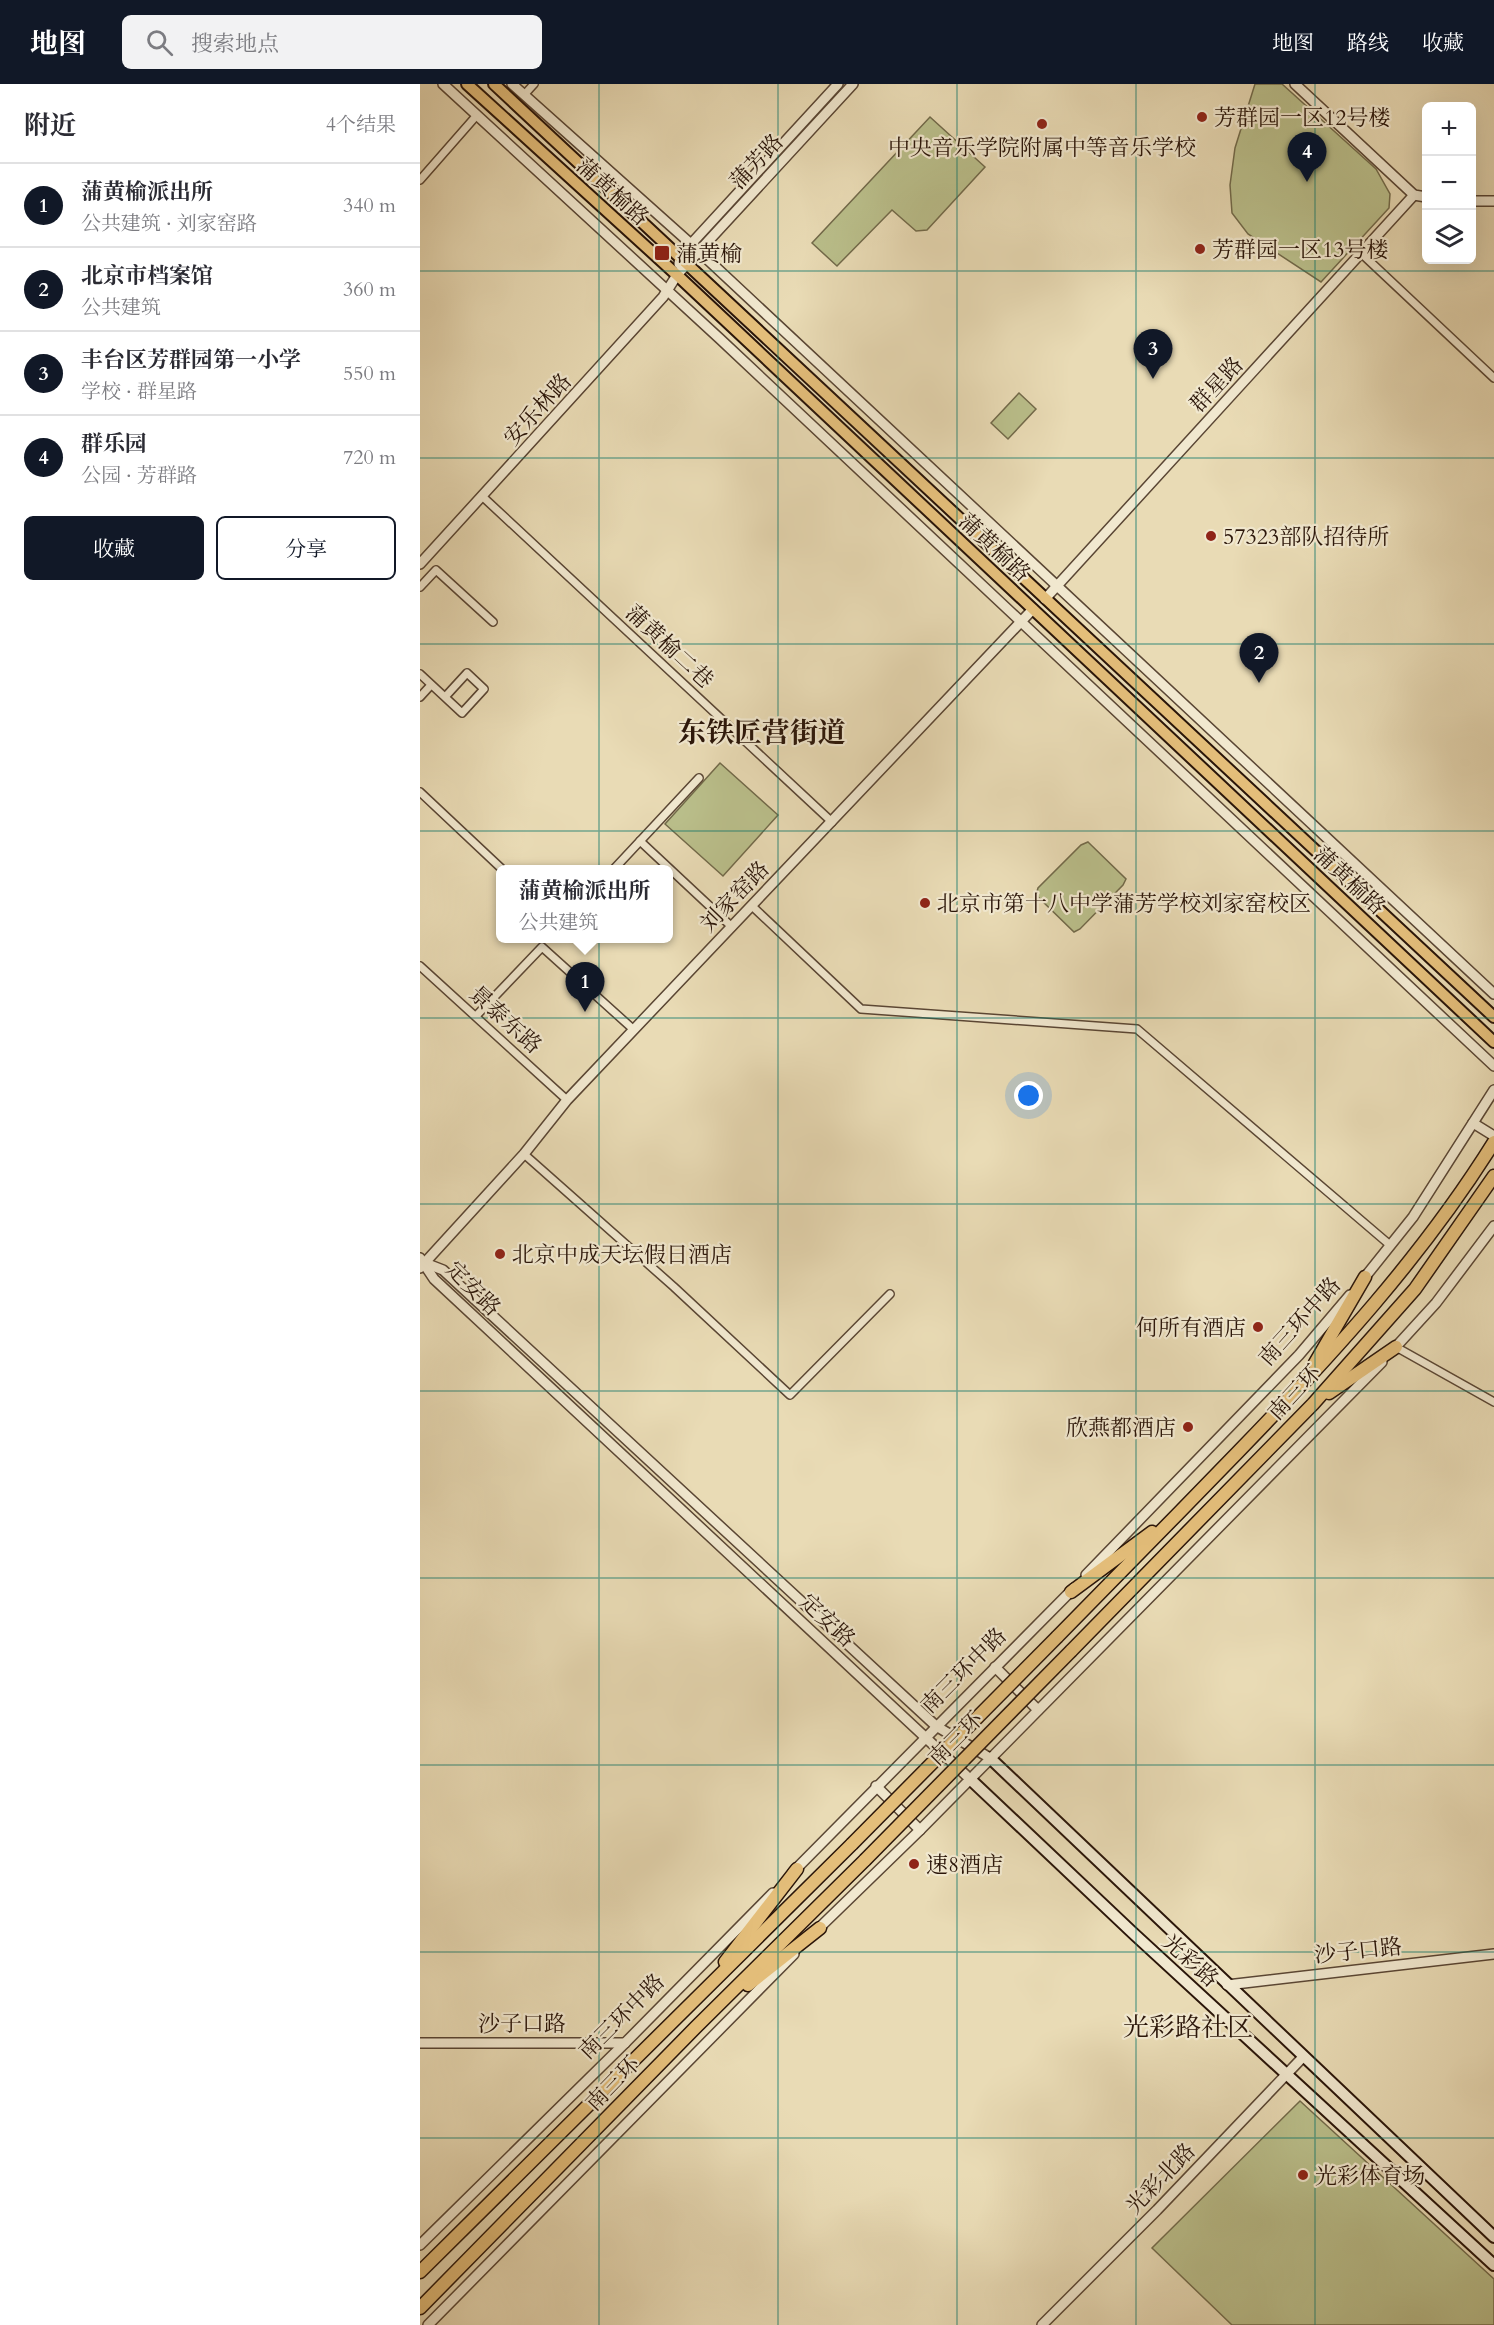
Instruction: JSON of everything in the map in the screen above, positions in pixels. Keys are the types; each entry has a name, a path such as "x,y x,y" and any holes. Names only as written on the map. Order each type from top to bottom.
{"highway":[{"name":"南三环","path":"421,2271 852,1844 1299,1390 1399,1275 1472,1176 1494,1142"},
{"name":"南三环","path":"420,2308 1313,1404 1414,1289 1494,1176"},
{"path":"1299,1390 1365,1277"},
{"path":"1313,1404 1396,1347"},
{"path":"1071,1592 1182,1510"},
{"path":"693,2003 796,1869"},
{"path":"696,2027 820,1928"},
{"path":"420,2319 443,2285"}],"main road":[{"name":"蒲黄榆路","path":"467,84 677,275 1494,1042"},
{"name":"蒲黄榆路","path":"494,84 1494,1017"},
{"name":"光彩路","path":"990,1758 1494,2236"},
{"name":"光彩路","path":"970,1779 1494,2265"}],"street":[{"path":"443,84 668,291 1494,1066"},
{"path":"512,84 691,244 1494,994"},
{"path":"524,95 534,84"},
{"name":"蒲芳路","path":"684,260 691,244 838,84"},
{"name":"蒲芳路","path":"684,260 699,252 853,84"},
{"path":"1295,84 1414,195 1422,196"},
{"path":"420,180 477,115"},
{"name":"群星路","path":"1046,599 1414,195"},
{"path":"1476,201 1494,201"},
{"path":"1362,254 1494,378"},
{"name":"安乐林路","path":"420,564 668,291 684,260"},
{"name":"蒲黄榆二巷","path":"483,497 832,822"},
{"path":"420,587 436,570 493,622"},
{"name":"刘家窑路","path":"422,1263 525,1154 567,1100 1033,609"},
{"path":"420,674 462,713 484,689 467,674 445,697"},
{"path":"420,697 431,685"},
{"path":"618,865 699,778"},
{"path":"420,792 498,865"},
{"path":"1251,837 1253,816"},
{"path":"640,841 666,865"},
{"path":"673,872 732,927"},
{"path":"752,906 861,1009 1137,1029 1390,1245"},
{"path":"476,1016 542,947 634,1030"},
{"name":"景泰东路","path":"420,966 567,1100"},
{"name":"南三环中路","path":"420,2245 625,2043 876,1786 1071,1592 1299,1355 1413,1216 1494,1089"},
{"path":"1473,1123 1494,1136"},
{"path":"525,1154 674,1287 790,1395 890,1294"},
{"path":"428,2325 1396,1347 1436,1303 1494,1226"},
{"name":"定安路","path":"422,1263 443,1270 936,1726 990,1758"},
{"name":"定安路","path":"422,1263 434,1279 970,1779"},
{"path":"1396,1347 1494,1402"},
{"path":"995,1667 1038,1710"},
{"path":"876,1786 920,1830"},
{"name":"沙子口路","path":"1227,1984 1494,1954"},
{"name":"沙子口路","path":"420,2043 625,2043"},
{"name":"光彩北路","path":"1042,2325 1157,2210 1304,2057"}],"green space":[{"path":"1255,84 1282,84 1376,169 1390,194 1389,208 1321,282 1248,234 1232,213 1230,185 1235,148"},
{"path":"930,117 985,167 927,230 916,231 892,210 837,266 812,243"},
{"path":"1019,393 1036,409 1008,439 991,423"},
{"path":"720,763 778,815 723,876 665,824"},
{"path":"1088,842 1126,879 1123,885 1080,929 1074,932 1036,895 1038,888 1081,845"},
{"name":"光彩体育场","path":"1300,2101 1494,2279 1494,2325 1232,2325 1152,2248"}],"place":[{"name":"芳群园一区12号楼","path":"1202,117"},
{"name":"中央音乐学院附属中等音乐学校","path":"1042,124"},
{"name":"群乐园","path":"1307,182"},
{"name":"芳群园一区13号楼","path":"1200,249"},
{"name":"蒲黄榆","path":"662,253"},
{"name":"丰台区芳群园第一小学","path":"1153,379"},
{"name":"57323部队招待所","path":"1211,536"},
{"name":"北京市档案馆","path":"1259,683"},
{"name":"北京市第十八中学蒲芳学校刘家窑校区","path":"925,903"},
{"name":"蒲黄榆派出所","path":"585,1012"},
{"name":"北京中成天坛假日酒店","path":"500,1254"},
{"name":"何所有酒店","path":"1258,1327"},
{"name":"欣燕都酒店","path":"1188,1427"},
{"name":"速8酒店","path":"914,1864"},
{"name":"光彩体育场","path":"1303,2175"}],"district":[{"name":"东铁匠营街道","path":"762,732"},
{"name":"光彩路社区","path":"1188,2027"}]}
